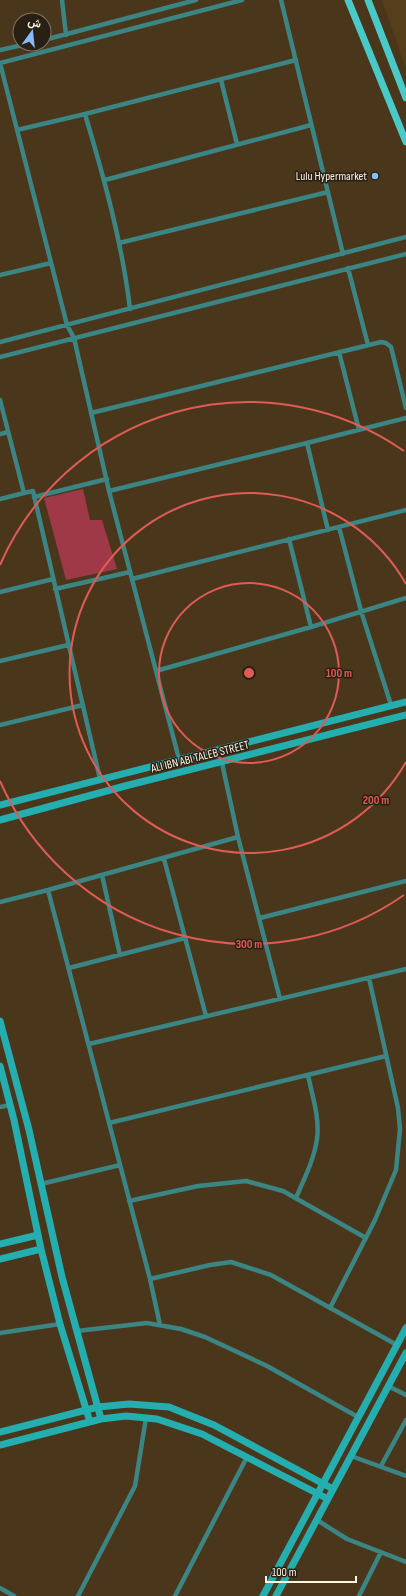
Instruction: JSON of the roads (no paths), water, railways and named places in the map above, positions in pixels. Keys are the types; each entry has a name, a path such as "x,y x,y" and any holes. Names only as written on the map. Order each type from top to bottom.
{"main road":[{"path":"348,0 406,142"},
{"path":"368,0 406,98"}],"street":[{"path":"62,0 66,35"},
{"path":"52,38 196,0"},
{"path":"179,759 109,491 74,338 67,325 0,63 242,0"},
{"path":"281,0 343,254"},
{"path":"0,50 12,47"},
{"path":"17,130 296,60"},
{"path":"221,80 237,144"},
{"path":"85,114 104,180 126,272 130,309"},
{"path":"104,180 311,125"},
{"path":"119,243 328,192"},
{"path":"0,342 406,237"},
{"path":"0,357 406,254"},
{"path":"0,275 51,263"},
{"path":"348,268 368,345"},
{"path":"91,413 381,342 391,347 406,408"},
{"path":"339,352 359,430"},
{"path":"0,400 24,493"},
{"path":"109,491 406,418"},
{"path":"0,434 8,432"},
{"path":"307,443 328,530"},
{"path":"34,497 107,479"},
{"path":"0,499 33,491 100,779"},
{"path":"132,579 406,510"},
{"path":"339,527 361,611 390,705"},
{"path":"289,539 311,627"},
{"path":"55,589 130,572"},
{"path":"0,592 53,579"},
{"path":"156,671 311,627 406,598"},
{"path":"0,661 68,645"},
{"name":"ALI IBN ABI TALEB STREET","path":"0,805 406,702"},
{"path":"0,725 83,705"},
{"name":"ALI IBN ABI TALEB STREET","path":"0,820 125,786 406,716"},
{"path":"222,762 238,837 280,999"},
{"path":"0,902 102,876 238,837"},
{"path":"164,858 206,1016"},
{"path":"102,876 120,955"},
{"path":"260,918 406,881"},
{"path":"48,890 150,1279 160,1325"},
{"path":"69,968 185,938"},
{"path":"88,1044 406,968"},
{"path":"330,1308 366,1238 396,1170 400,1129 398,1108 369,978"},
{"path":"0,1021 29,1130 62,1277 101,1419"},
{"path":"109,1122 386,1056"},
{"path":"0,1066 10,1105 40,1249 60,1324 90,1422"},
{"path":"296,1198 308,1171 317,1139 316,1118 308,1075"},
{"path":"0,1107 10,1105"},
{"path":"41,1184 120,1165"},
{"path":"129,1201 198,1186 246,1181 282,1191 366,1238"},
{"path":"0,1244 38,1235"},
{"path":"0,1259 40,1249"},
{"path":"150,1279 210,1265 230,1262 271,1275 397,1345"},
{"path":"77,1332 147,1323 181,1329 212,1340 267,1366 358,1417"},
{"path":"0,1333 60,1324"},
{"path":"263,1596 406,1328"},
{"path":"276,1596 406,1353"},
{"path":"388,1386 406,1395"},
{"path":"0,1432 98,1407 129,1404 169,1407 214,1425 333,1489"},
{"path":"0,1445 101,1419 126,1416 157,1419 202,1434 328,1499"},
{"path":"78,1596 135,1486 146,1418"},
{"path":"381,1466 406,1420"},
{"path":"350,1456 406,1476"},
{"path":"175,1596 247,1457"},
{"path":"317,1520 347,1539 406,1562"},
{"path":"359,1596 381,1552"},
{"path":"0,1588 14,1596"}],"place":[{"name":"Lulu Hypermarket","path":"375,176"}]}
